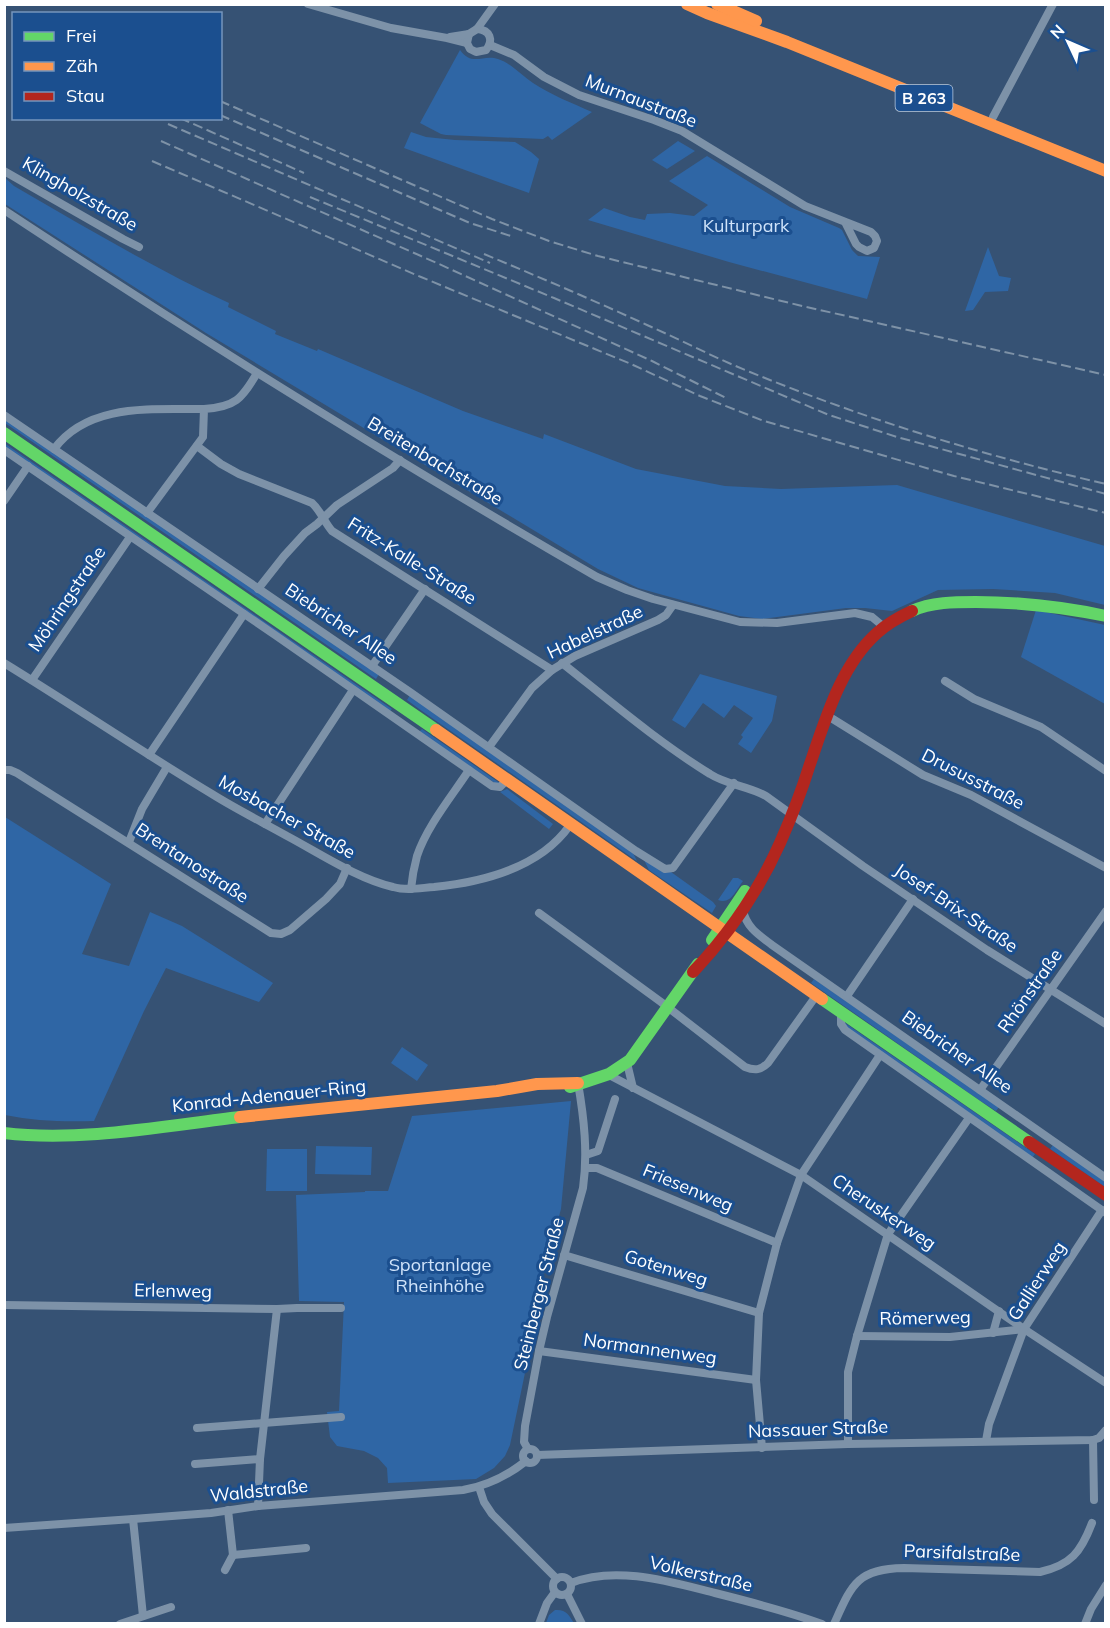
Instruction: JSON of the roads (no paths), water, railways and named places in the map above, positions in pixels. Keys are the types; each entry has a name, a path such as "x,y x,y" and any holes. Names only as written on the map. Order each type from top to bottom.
{"main road":[{"name":"B 263","path":"717,4 1106,162"},
{"name":"B 263","path":"694,6 1106,171"},
{"name":"Biebricher Allee","path":"4,434 1106,1195"},
{"path":"724,932 743,911 764,875 789,820 841,684 868,642 884,627 916,609 961,602 1022,603 1106,616"},
{"path":"724,932 789,820"},
{"name":"Konrad-Adenauer-Ring","path":"4,1133 46,1135 99,1133 375,1102 496,1091 509,1093 561,1089 609,1075 627,1063 693,972 708,945 724,932"},
{"name":"Konrad-Adenauer-Ring","path":"4,1124 28,1128 46,1135"}],"street":[{"path":"308,4 391,28 447,38 467,44 476,52 483,52 490,45 491,39 488,32 494,7"},
{"path":"993,117 1053,4"},
{"path":"467,44 473,31 494,7"},
{"path":"447,38 473,31 488,32"},
{"name":"Murnaustraße","path":"490,45 514,55 544,77 579,95 682,131 793,200 845,222"},
{"name":"Klingholzstraße","path":"4,171 139,247"},
{"name":"Breitenbachstraße","path":"4,210 257,373 597,577 627,590 673,605 749,623 795,622 855,613 872,617 884,627"},
{"path":"54,448 73,430 96,418 115,412 222,408 233,403 247,390 257,373"},
{"path":"147,513 197,446 203,434 204,409"},
{"name":"Biebricher Allee","path":"4,415 665,869 673,868 734,783"},
{"name":"Fritz-Kalle-Straße","path":"197,446 239,474 312,503 318,508 323,519 333,531 552,670"},
{"path":"4,450 492,786 500,787 507,780"},
{"path":"258,589 305,532 337,505 393,468 400,460"},
{"path":"4,501 28,466"},
{"name":"Möhringstraße","path":"32,680 130,537"},
{"path":"372,666 425,589"},
{"name":"Habelstraße","path":"489,747 532,688 552,670 562,663 658,620 666,615 673,605"},
{"path":"149,755 244,614"},
{"name":"Mosbacher Straße","path":"4,663 215,796 347,868 385,885 411,889 455,885 495,876 532,859 560,839 570,825"},
{"path":"562,663 653,735 713,776 759,792 789,820"},
{"path":"945,681 974,699 1041,727 1106,771"},
{"path":"265,824 353,690"},
{"name":"Drususstraße","path":"828,716 922,775 971,795 1106,868"},
{"path":"129,843 142,809 167,767"},
{"name":"Brentanostraße","path":"4,770 17,773 267,931 276,934 290,930 326,900 340,884 347,868"},
{"path":"411,889 414,867 422,844 469,770"},
{"name":"Josef-Brix-Straße","path":"789,820 913,899 987,950 1106,1024"},
{"path":"636,851 642,863 642,875"},
{"path":"847,996 913,899"},
{"name":"Biebricher Allee","path":"743,911 750,928 788,956 1106,1178"},
{"name":"Rhönstraße","path":"980,1090 1106,911"},
{"path":"539,914 745,1067 751,1069 764,1067 768,1063 816,996"},
{"path":"762,959 788,956"},
{"name":"Biebricher Allee","path":"841,1012 842,1027 1104,1212"},
{"path":"762,1448 756,1380 759,1313 777,1244 801,1175 880,1055"},
{"path":"627,1063 633,1088"},
{"name":"Cheruskerweg","path":"609,1075 801,1175 1106,1383"},
{"name":"Steinberger Straße","path":"519,1466 526,1445 525,1426 539,1351 580,1199 586,1168 578,1083"},
{"path":"586,1155 598,1151 615,1099"},
{"path":"848,1444 848,1372 888,1234 969,1118"},
{"name":"Friesenweg","path":"586,1168 597,1168 777,1244"},
{"name":"Gallierweg","path":"986,1441 988,1424 1024,1329 1104,1212"},
{"name":"Gotenweg","path":"564,1255 759,1313"},
{"name":"Erlenweg","path":"4,1305 341,1308"},
{"path":"258,1506 260,1459 277,1309"},
{"name":"Römerweg","path":"993,1333 999,1311"},
{"name":"Römerweg","path":"857,1336 950,1337 1024,1329"},
{"name":"Normannenweg","path":"539,1351 756,1380"},
{"path":"197,1428 341,1418"},
{"path":"1094,1500 1093,1440 1099,1438 1106,1430"},
{"name":"Nassauer Straße","path":"541,1454 848,1444 1093,1440"},
{"path":"526,1445 541,1454"},
{"name":"Waldstraße","path":"4,1528 211,1513 258,1506 463,1490 479,1487 519,1466 534,1462 541,1454"},
{"path":"195,1464 260,1459"},
{"name":"Volkerstraße","path":"479,1487 484,1502 492,1514 557,1579 565,1577 571,1583 586,1578 640,1576 785,1611 822,1623"},
{"path":"225,1570 233,1555 228,1510"},
{"path":"133,1519 143,1616"},
{"name":"Parsifalstraße","path":"834,1623 848,1593 874,1571 904,1568 1041,1572 1061,1566 1070,1560 1078,1552 1092,1523"},
{"path":"233,1555 306,1548"},
{"path":"540,1623 547,1602 555,1592 554,1584 557,1579"},
{"path":"555,1592 559,1595 567,1594 571,1583"},
{"path":"1085,1623 1106,1585"},
{"path":"567,1594 582,1623"},
{"path":"120,1623 171,1606"}],"railway":[{"path":"222,102 492,219 549,241 598,256 798,305 1106,375"},
{"path":"222,116 470,223 514,237"},
{"path":"185,120 304,173"},
{"path":"168,124 490,263"},
{"path":"161,141 439,264 652,361 726,398"},
{"path":"152,161 421,277 631,364 700,396 764,421 954,476 1106,513"},
{"path":"310,197 829,415 897,437 1106,494"},
{"path":"484,254 737,367 793,389 881,421 971,449 1106,484"}],"park label":[{"name":"Kulturpark","path":"746,226"},
{"name":"Sportanlage Rheinhöhe","path":"440,1275"}]}
